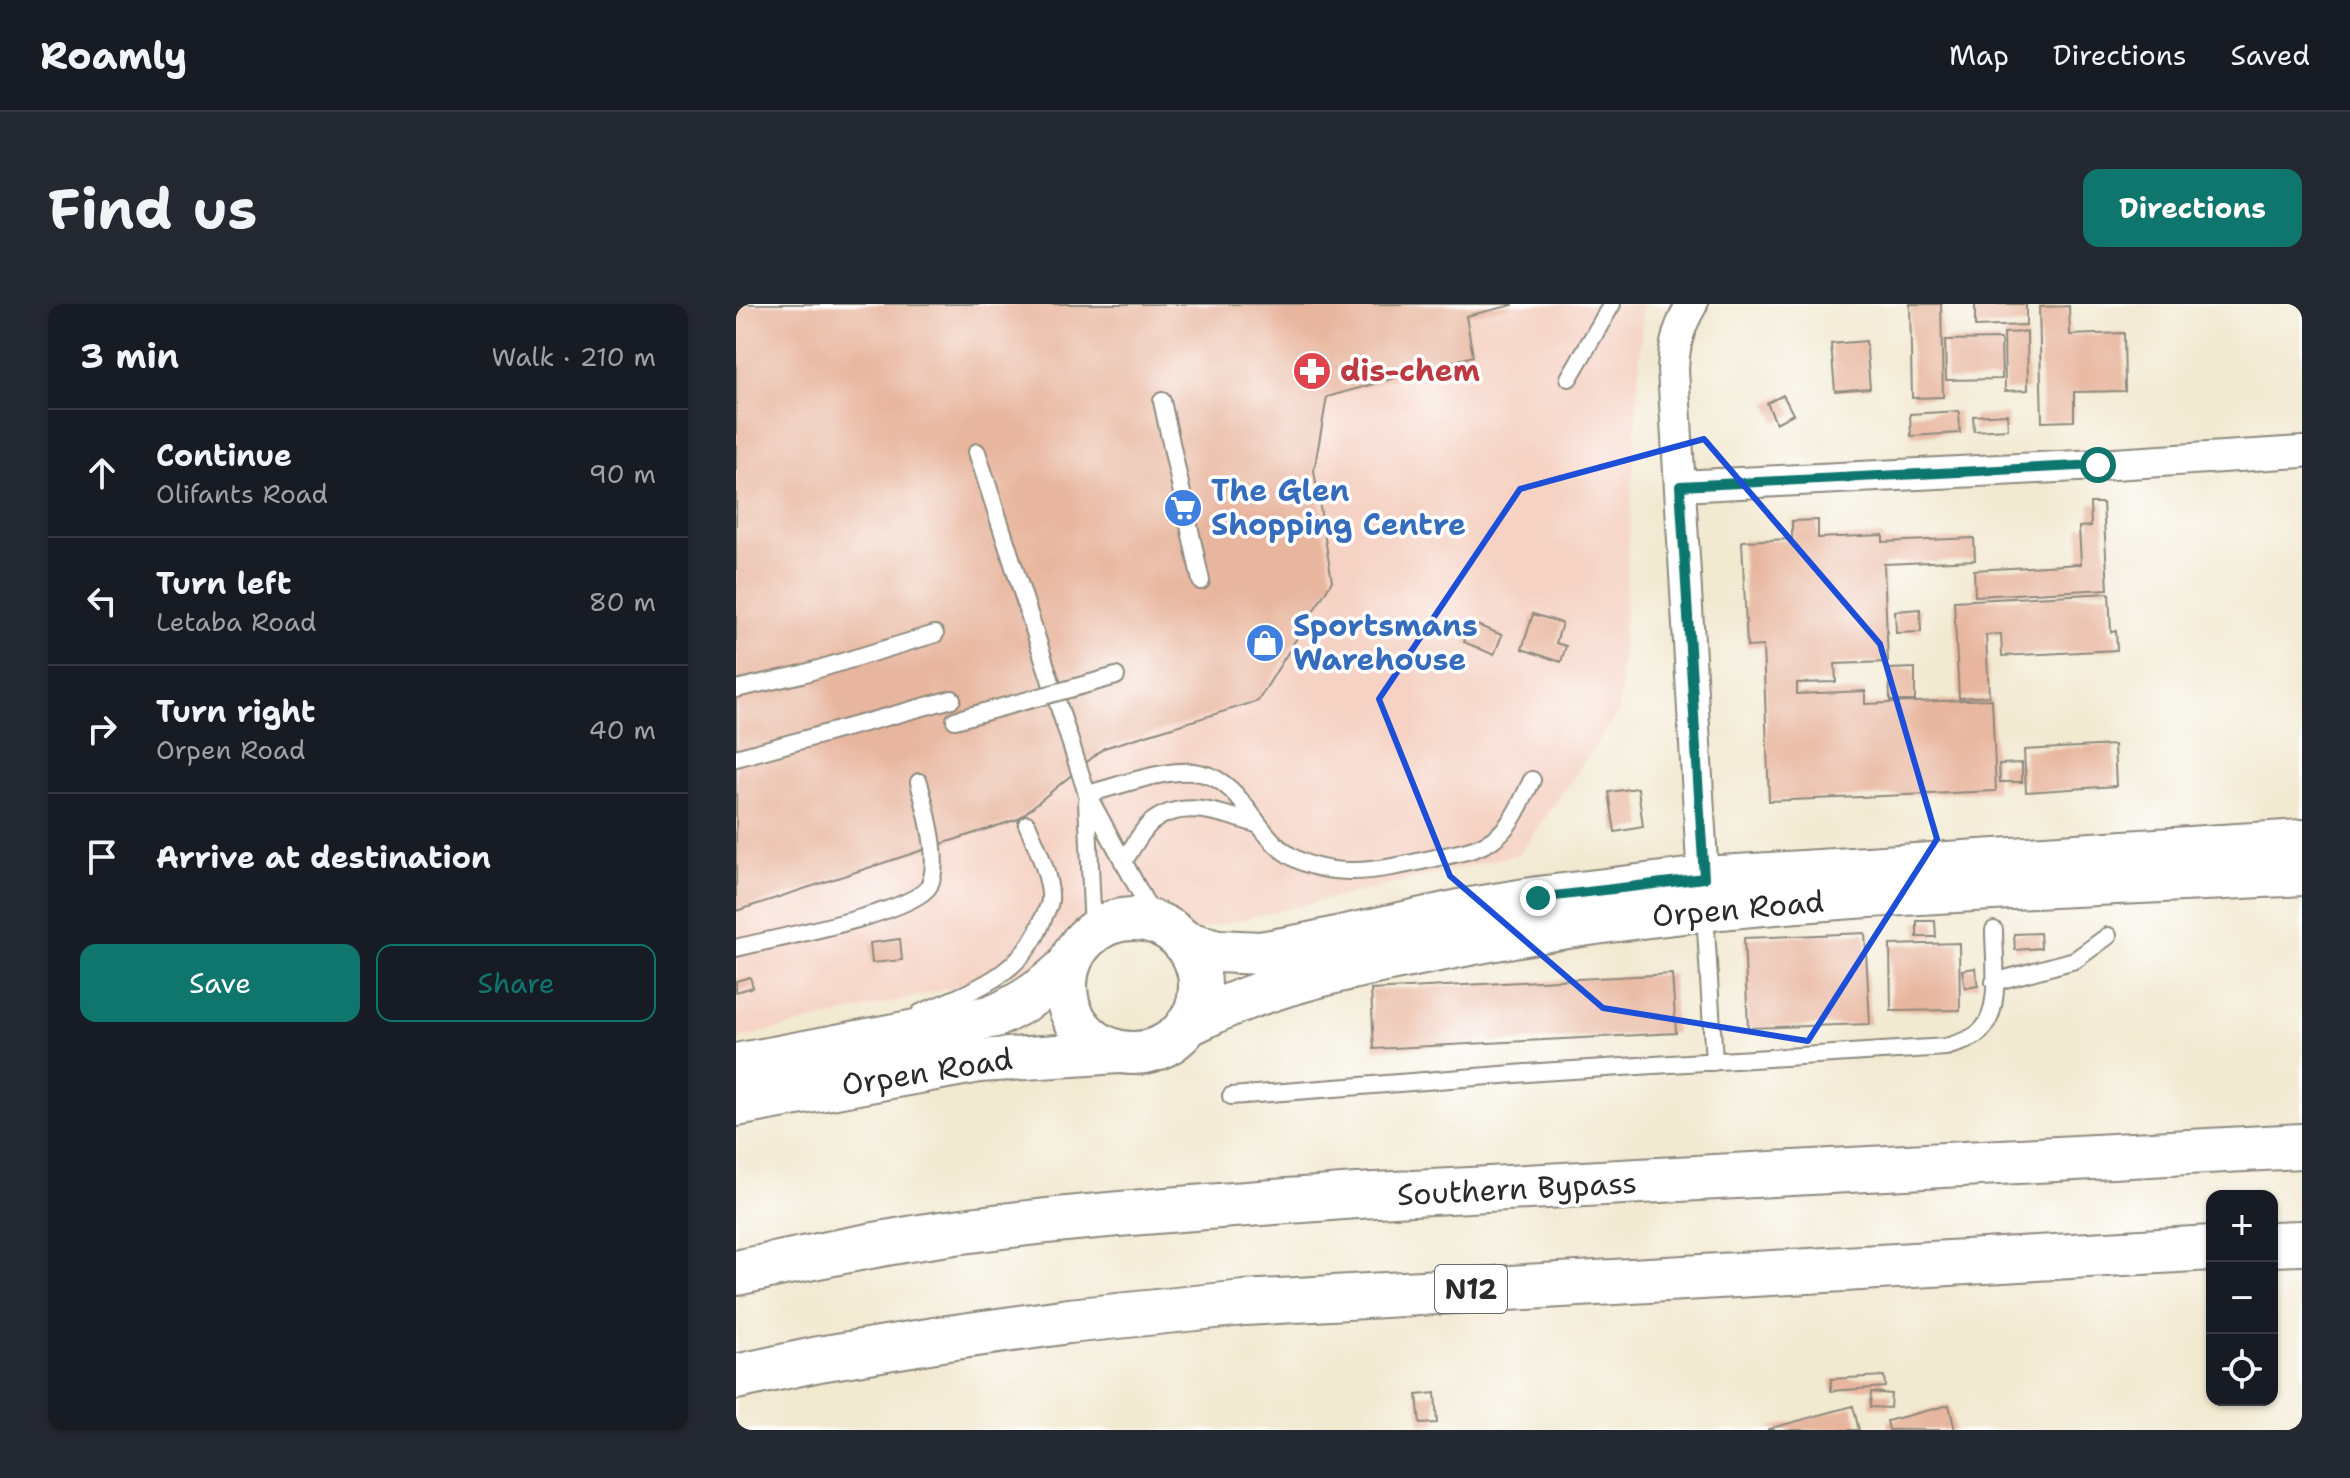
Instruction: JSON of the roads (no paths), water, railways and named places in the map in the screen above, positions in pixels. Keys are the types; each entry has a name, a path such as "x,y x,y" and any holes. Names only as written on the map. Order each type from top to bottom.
{"highway":[{"name":"Southern Bypass","path":"736,1273 920,1237 1205,1207 1357,1196 2302,1146"},
{"path":"2278,1244 2302,1243"},
{"name":"N12","path":"736,1377 819,1359 941,1339 1069,1321 1244,1303 2206,1248"}],"street":[{"path":"1692,304 1674,345 1704,894"},
{"path":"1680,486 2302,452"},
{"name":"Orpen Road","path":"1187,1025 1241,1000 1350,968 1704,894 2302,841"},
{"name":"Orpen Road","path":"1170,932 1218,951 1261,953 1459,911 1538,898 2302,874"},
{"path":"1134,918 1170,932 1190,950 1199,970 1201,992 1195,1014 1182,1033 1164,1046 1142,1053 1119,1052 1098,1044 1081,1029 1069,1010 1065,987 1068,966 1078,947 1093,931 1113,921 1134,918"},
{"name":"Orpen Road","path":"736,1065 995,1016 1043,990 1068,966"},
{"name":"Orpen Road","path":"736,1105 979,1061 1119,1052"}],"lane":[{"path":"1569,378 1612,304"},
{"path":"1162,401 1201,581"},
{"path":"977,452 1087,794 1123,862 1170,932"},
{"path":"736,689 802,674 935,634"},
{"path":"955,720 1116,676"},
{"path":"736,758 952,699"},
{"path":"1087,794 1163,774 1200,773 1231,786 1256,824 1282,850 1301,861 1339,870 1364,871 1481,847 1495,839 1507,826 1532,780"},
{"path":"736,948 878,913 911,901 929,887 934,867 932,844 919,782"},
{"path":"1087,794 1093,931"},
{"path":"1123,862 1152,822 1181,810 1210,809 1256,824"},
{"path":"849,1044 969,992 1013,968 1037,937 1050,900 1042,858 1027,824"},
{"path":"1704,894 1714,1062"},
{"path":"1231,1096 1540,1072 1946,1047 1980,1033 1994,1006 1994,930"},
{"path":"1994,982 2075,960 2108,936"}],"place":[{"name":"dis-chem","path":"1312,371"},
{"name":"The Glen Shopping Centre","path":"1183,508"},
{"name":"Sportsmans Warehouse","path":"1265,643"}]}
